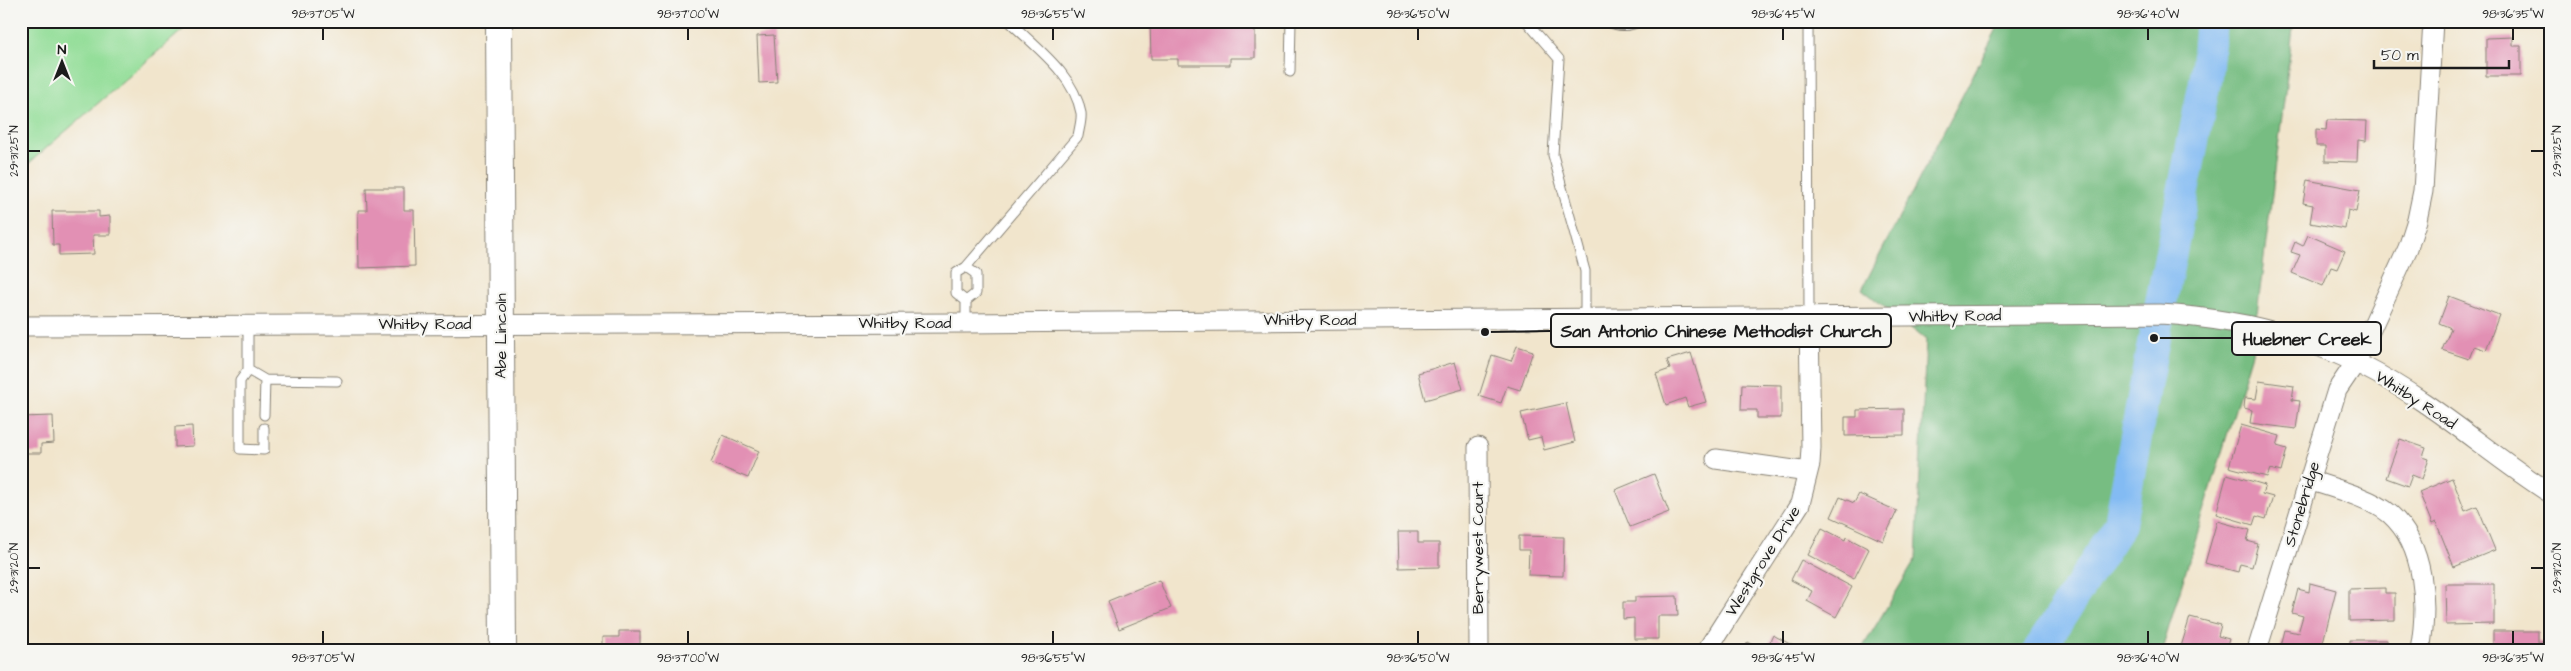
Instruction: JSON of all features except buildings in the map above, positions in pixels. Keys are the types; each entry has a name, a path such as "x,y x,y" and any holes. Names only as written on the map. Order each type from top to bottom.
{"street":[{"name":"Abe Lincoln","path":"499,21 503,650"},
{"name":"Stonebridge","path":"2256,650 2338,390 2356,362 2408,248 2417,220 2423,191 2433,21"},
{"name":"Whitby Road","path":"21,326 1809,318 2160,314 2200,316 2265,328 2314,343 2356,362 2423,402 2550,494"},
{"name":"Westgrove Drive","path":"1707,650 1800,504 1808,472 1811,448 1809,318"},
{"name":"Berrywest Court","path":"1478,447 1479,650"},
{"path":"1716,459 1808,472"},
{"path":"2309,480 2353,494 2390,514 2404,533 2416,556 2423,578 2423,632 2420,650"}],"lane":[{"path":"966,301 956,293 956,273 966,267 1078,136 1081,115 1076,95 1061,72 1009,21"},
{"path":"1290,72 1291,21"},
{"path":"1526,21 1560,59 1553,155 1585,271 1585,319"},
{"path":"1606,21 1614,25 1627,26 1641,21"},
{"path":"1808,21 1809,318"},
{"path":"966,267 976,274 976,293 966,301"},
{"path":"966,301 966,322"},
{"path":"248,325 248,370 240,381 240,449 264,450 264,428"},
{"path":"248,370 265,380 337,380"},
{"path":"264,415 265,380"}],"green space":[{"path":"21,21 193,21 21,170"},
{"path":"2001,21 2294,21 2252,353 2162,650 1861,650 1916,559 1926,340 1862,289"}],"waterway":[{"path":"2039,650 2120,524 2154,338 2206,76 2211,21"}],"place":[{"name":"San Antonio Chinese Methodist Church","path":"1485,332"},
{"name":"Huebner Creek","path":"2154,338"}]}
